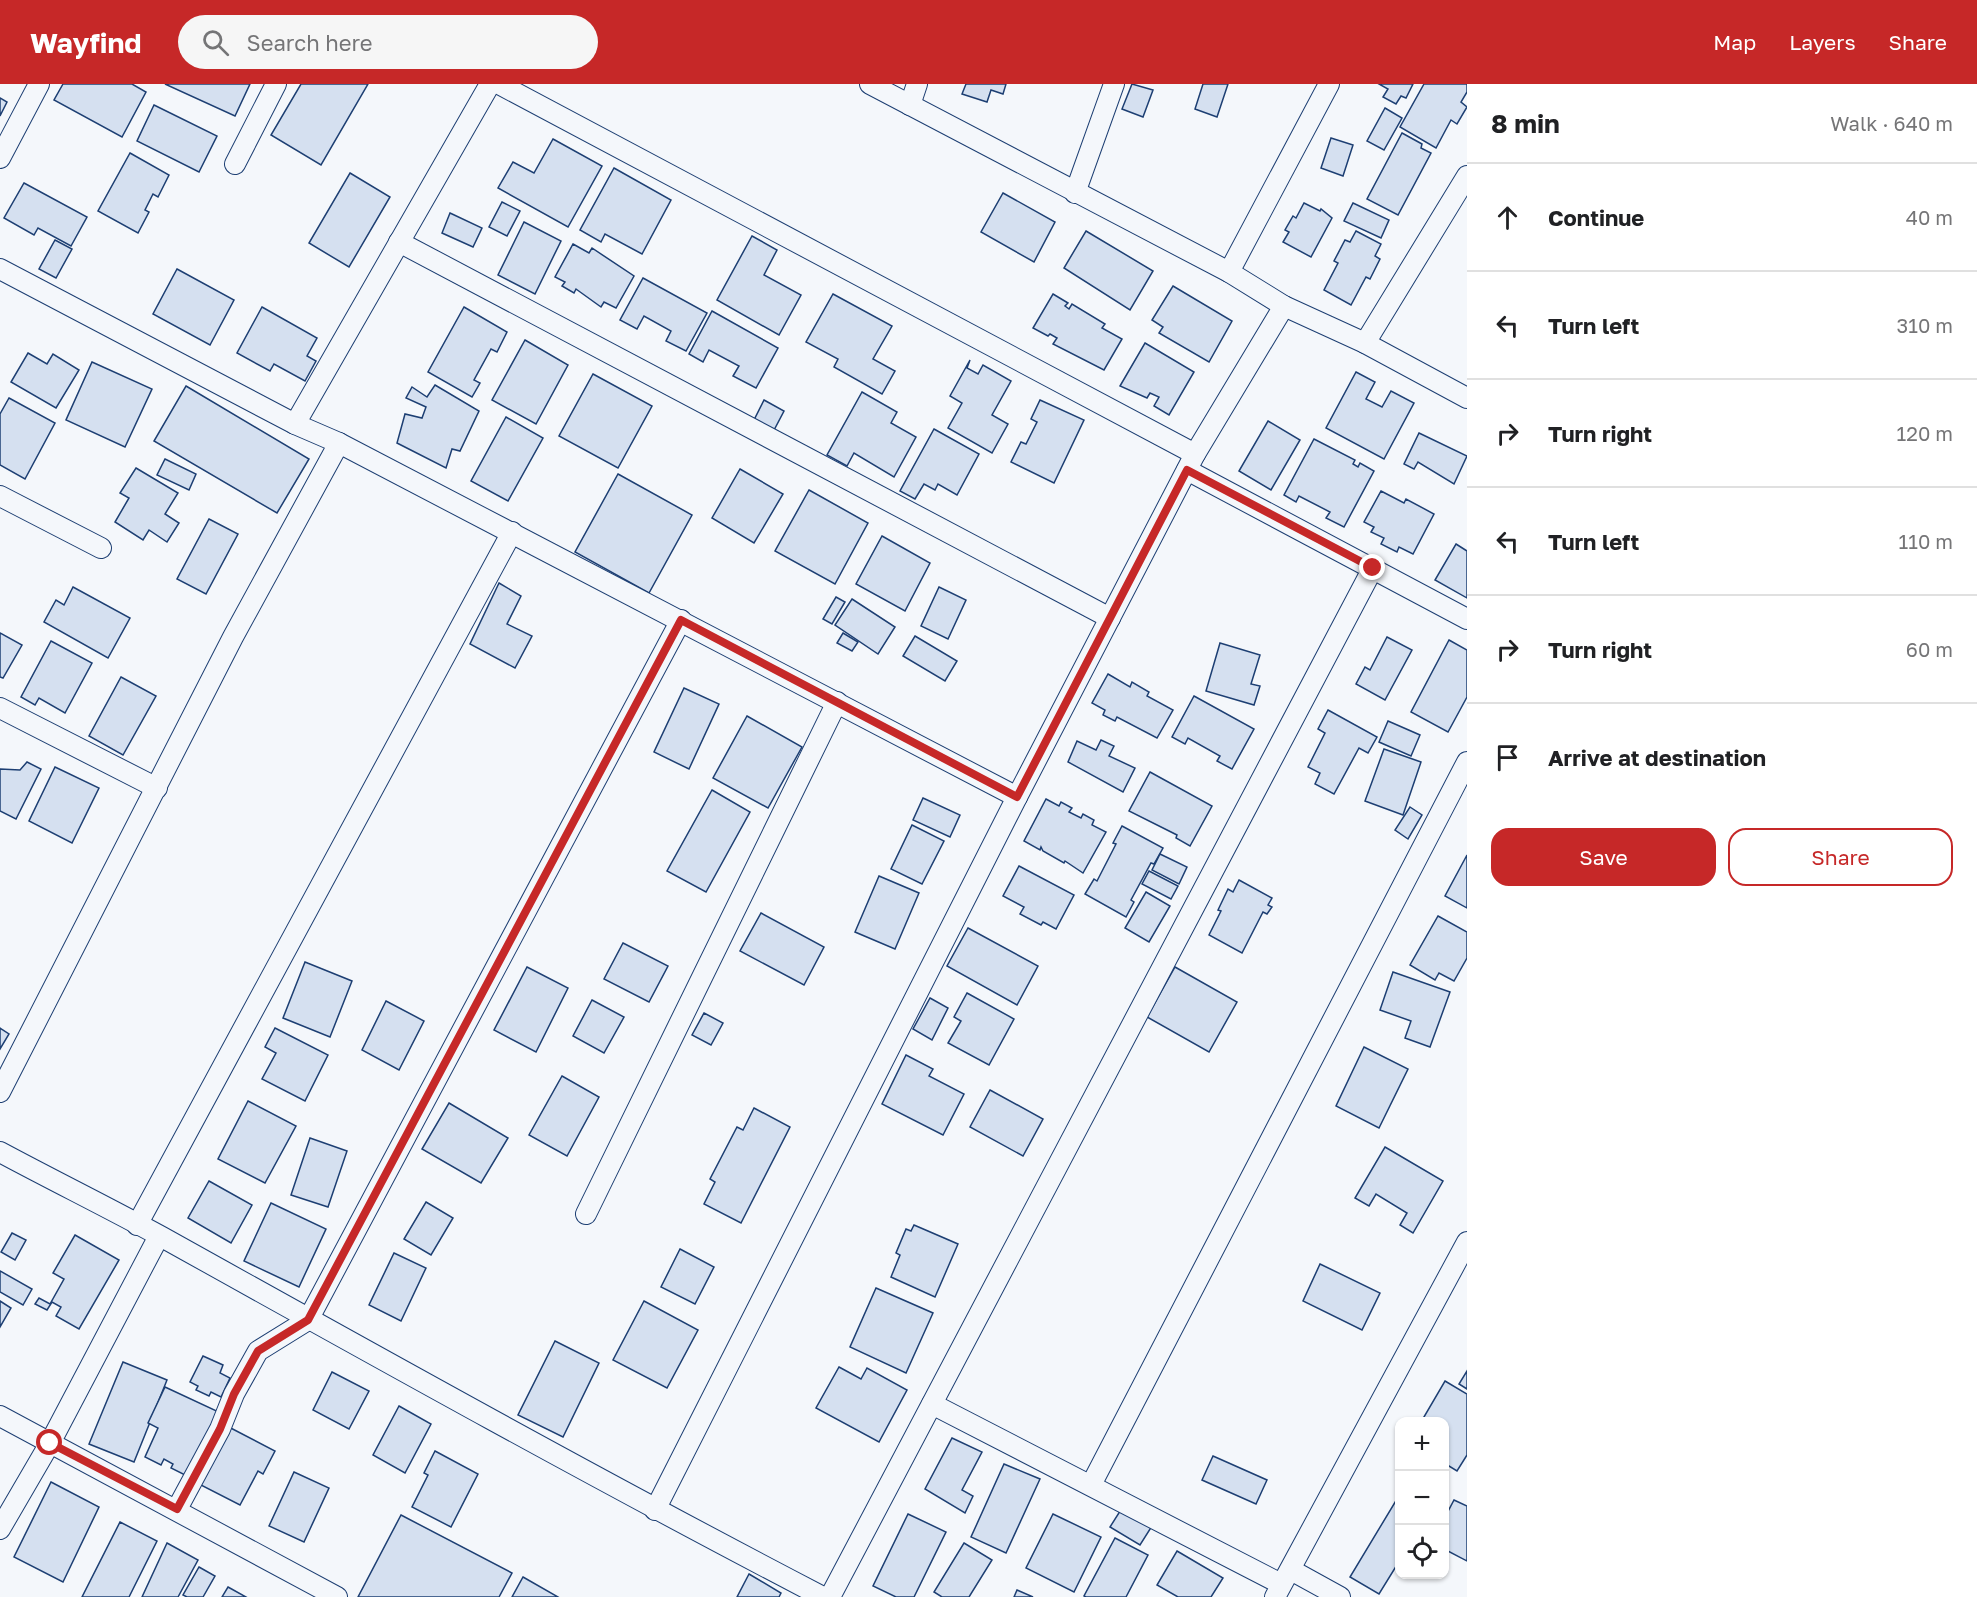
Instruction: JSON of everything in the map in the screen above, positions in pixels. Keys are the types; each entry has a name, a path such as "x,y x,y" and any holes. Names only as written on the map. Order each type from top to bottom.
{"street":[{"path":"0,158 39,84"},
{"path":"235,164 276,84"},
{"path":"295,424 490,84"},
{"path":"500,84 1191,462 1373,568 1467,619"},
{"path":"870,84 1229,272 1284,306 1365,344 1467,398"},
{"path":"910,105 917,84"},
{"path":"1075,193 1114,84"},
{"path":"1229,272 1329,84"},
{"path":"1365,344 1467,176"},
{"path":"399,242 1110,618"},
{"path":"0,269 295,424 339,443 512,532 1017,797"},
{"path":"655,1510 1017,797 1191,462 1284,306"},
{"path":"0,1092 233,636 339,443"},
{"path":"0,496 101,548"},
{"path":"137,1225 512,532"},
{"path":"830,1597 1373,568"},
{"path":"177,1509 258,1351 308,1320 681,620"},
{"path":"586,1214 837,702"},
{"path":"0,708 157,788"},
{"path":"1091,1485 1467,762"},
{"path":"0,1152 159,1236 655,1510 823,1597"},
{"path":"0,1529 50,1443 159,1236"},
{"path":"1282,1584 1467,1242"},
{"path":"932,1404 1282,1584 1340,1597"},
{"path":"0,1416 177,1509 337,1597"}],"building":[{"path":"63,84 132,84 146,92 122,137 54,100"},
{"path":"165,84 250,84 235,116"},
{"path":"301,84 368,84 321,165 271,135"},
{"path":"966,84 1006,84 1003,94 991,90 987,102 962,94"},
{"path":"1132,84 1153,90 1143,117 1122,109"},
{"path":"1203,84 1228,84 1217,117 1195,109"},
{"path":"1379,84 1413,84 1406,98 1401,96 1396,104 1383,97 1388,89"},
{"path":"1424,84 1467,84 1467,92 1461,102 1467,107 1457,124 1451,120 1436,148 1400,127"},
{"path":"0,98 7,102 0,116"},
{"path":"154,105 217,136 199,172 137,141"},
{"path":"1385,108 1402,118 1384,150 1367,141"},
{"path":"1402,133 1422,144 1421,148 1431,153 1398,215 1367,199"},
{"path":"1331,138 1353,145 1343,176 1321,168"},
{"path":"553,139 602,166 568,227 498,188 513,162 534,173"},
{"path":"130,153 169,175 158,197 153,194 145,210 149,212 138,233 98,211"},
{"path":"614,168 671,200 642,254 605,234 601,242 580,230"},
{"path":"350,173 390,197 349,267 309,243"},
{"path":"24,183 87,217 71,246 38,228 34,235 4,218"},
{"path":"1003,193 1055,222 1034,262 981,232"},
{"path":"502,202 520,211 507,236 489,227"},
{"path":"1304,203 1320,211 1321,209 1332,218 1311,257 1283,242 1289,232 1285,230 1293,216 1296,218"},
{"path":"1353,203 1389,220 1381,238 1344,221"},
{"path":"450,213 482,228 473,247 442,233"},
{"path":"524,222 561,241 535,294 498,275"},
{"path":"1086,231 1153,271 1130,310 1064,268"},
{"path":"1356,231 1381,244 1375,256 1380,259 1370,279 1366,277 1351,305 1324,290 1338,263 1334,261 1345,240 1350,242"},
{"path":"752,236 777,250 764,275 801,295 779,335 717,300"},
{"path":"55,240 72,249 56,278 39,269"},
{"path":"573,244 589,253 592,248 634,276 616,308 604,302 601,307 576,289 574,293 562,286 565,282 555,277"},
{"path":"177,269 234,300 210,345 153,314"},
{"path":"643,278 707,313 686,351 666,341 671,331 644,316 637,329 620,320"},
{"path":"1173,286 1232,321 1209,362 1159,333 1163,327 1152,320"},
{"path":"833,294 892,326 873,359 895,371 882,394 834,367 838,359 806,342"},
{"path":"1053,294 1068,303 1065,306 1069,309 1072,304 1105,324 1102,328 1122,339 1104,370 1053,344 1057,338 1033,328"},
{"path":"262,307 317,338 307,356 316,361 305,381 274,364 270,371 237,353"},
{"path":"464,307 507,332 497,352 491,349 474,380 480,383 472,397 428,372"},
{"path":"712,311 778,348 756,388 733,376 739,366 709,350 703,362 689,354"},
{"path":"525,340 568,365 536,424 492,400"},
{"path":"1145,343 1194,372 1169,415 1154,406 1159,397 1150,393 1147,398 1120,386"},
{"path":"28,353 47,364 53,354 79,370 56,408 11,382"},
{"path":"970,360 967,368 978,374 983,365 1011,381 992,415 1008,424 992,453 948,428 962,403 950,396"},
{"path":"92,362 152,389 125,447 66,420"},
{"path":"1356,372 1375,382 1366,399 1382,407 1391,391 1414,403 1384,459 1326,428"},
{"path":"593,374 652,406 618,468 559,436"},
{"path":"435,385 479,411 460,451 452,449 446,468 397,443 405,414 422,418 426,407 406,398 412,387 427,397"},
{"path":"186,386 309,459 277,513 154,441"},
{"path":"862,392 897,412 891,423 916,437 894,477 854,453 847,466 827,455"},
{"path":"9,398 55,423 25,479 0,465 0,414"},
{"path":"764,400 784,411 773,432 753,422"},
{"path":"1040,400 1084,420 1054,483 1011,462 1021,442 1026,444 1037,422 1031,419"},
{"path":"506,417 543,438 508,501 471,481"},
{"path":"1268,421 1300,440 1271,490 1239,471"},
{"path":"934,429 979,454 957,495 938,484 935,490 924,484 915,499 900,491"},
{"path":"1419,433 1467,456 1454,484 1418,462 1414,469 1404,464"},
{"path":"1314,439 1355,460 1353,464 1358,467 1360,463 1374,471 1344,527 1326,518 1330,512 1299,496 1296,502 1284,495"},
{"path":"165,459 196,474 189,490 157,475"},
{"path":"136,468 178,493 165,514 179,523 167,542 149,530 143,540 115,522 129,498 120,493"},
{"path":"740,469 783,494 754,543 712,518"},
{"path":"618,474 692,515 649,593 575,552"},
{"path":"809,490 868,523 835,584 775,551"},
{"path":"1381,491 1404,503 1406,499 1434,514 1413,554 1399,547 1397,552 1381,544 1384,538 1371,532 1374,527 1364,522"},
{"path":"209,519 238,534 206,594 177,579"},
{"path":"882,536 930,563 905,611 856,584"},
{"path":"1456,544 1467,551 1467,598 1435,580"},
{"path":"499,583 521,596 507,624 532,636 515,668 470,644"},
{"path":"73,587 130,618 108,658 44,622 56,600 64,605"},
{"path":"939,587 966,600 948,639 921,626"},
{"path":"836,597 845,602 832,624 823,619"},
{"path":"852,599 895,627 878,654 835,625"},
{"path":"0,633 22,645 3,678 0,677"},
{"path":"843,633 858,642 852,651 837,643"},
{"path":"915,636 957,661 945,681 903,656"},
{"path":"1387,637 1412,650 1385,700 1356,684 1365,667 1370,670"},
{"path":"1449,640 1467,650 1467,697 1448,732 1411,712"},
{"path":"51,641 92,663 65,713 39,698 35,705 21,697"},
{"path":"1220,643 1260,655 1251,684 1260,686 1254,705 1206,691"},
{"path":"1108,674 1130,687 1132,682 1149,692 1147,696 1173,710 1157,738 1117,717 1115,721 1103,715 1105,710 1092,703"},
{"path":"121,677 156,696 123,755 89,736"},
{"path":"684,688 719,704 689,769 654,752"},
{"path":"1194,696 1254,729 1232,769 1217,761 1220,756 1188,738 1185,744 1172,737"},
{"path":"1328,710 1377,737 1368,753 1359,748 1334,794 1315,784 1320,773 1308,767 1325,733 1318,729"},
{"path":"747,716 802,747 768,808 713,778"},
{"path":"1388,721 1420,735 1411,756 1379,742"},
{"path":"1101,740 1114,746 1109,756 1135,768 1123,792 1068,762 1077,741 1096,750"},
{"path":"1384,749 1421,762 1403,815 1365,801"},
{"path":"27,762 41,769 16,819 0,811 0,769 20,770"},
{"path":"55,767 99,788 72,843 29,821"},
{"path":"1150,772 1212,806 1190,846 1176,838 1177,835 1129,811"},
{"path":"712,790 750,812 706,892 667,871"},
{"path":"923,798 960,815 950,837 913,820"},
{"path":"1046,799 1059,806 1061,802 1072,808 1069,812 1081,818 1083,814 1094,820 1092,825 1106,832 1083,873 1065,861 1064,863 1043,851 1041,847 1040,850 1024,841"},
{"path":"1410,807 1422,815 1408,839 1395,830"},
{"path":"912,825 944,841 922,884 891,869"},
{"path":"1122,826 1163,848 1154,864 1151,863 1131,900 1134,902 1126,917 1085,894 1094,879 1097,881 1116,844 1113,843"},
{"path":"1160,854 1187,867 1179,884 1152,870"},
{"path":"1467,855 1467,908 1445,896"},
{"path":"1019,866 1074,895 1056,929 1043,922 1041,925 1020,914 1024,907 1003,896"},
{"path":"1149,871 1178,886 1171,899 1142,884"},
{"path":"879,876 919,893 895,949 855,932"},
{"path":"1239,880 1272,898 1268,905 1272,907 1267,914 1263,912 1242,953 1209,935 1221,911 1218,910 1228,889 1233,892"},
{"path":"1146,892 1170,906 1149,942 1125,928"},
{"path":"761,913 824,947 804,985 740,951"},
{"path":"1438,916 1467,932 1467,958 1454,981 1439,973 1435,980 1410,965"},
{"path":"968,928 1038,966 1017,1005 947,966"},
{"path":"623,943 668,966 649,1002 604,979"},
{"path":"305,962 352,981 330,1037 283,1018"},
{"path":"527,967 568,988 536,1052 494,1030"},
{"path":"1175,967 1237,1002 1209,1052 1147,1017"},
{"path":"1393,972 1450,992 1430,1047 1405,1038 1411,1021 1380,1010"},
{"path":"967,993 1014,1019 989,1065 948,1043 961,1021 954,1017"},
{"path":"930,998 948,1008 932,1040 913,1029"},
{"path":"592,1000 624,1017 604,1053 573,1036"},
{"path":"386,1001 424,1021 399,1070 362,1050"},
{"path":"704,1013 723,1023 711,1045 692,1035"},
{"path":"0,1028 9,1034 0,1049"},
{"path":"275,1028 328,1055 305,1101 262,1079 276,1053 265,1047"},
{"path":"1364,1047 1408,1069 1379,1128 1336,1106"},
{"path":"906,1055 933,1069 929,1076 964,1094 943,1135 882,1104"},
{"path":"562,1076 599,1097 567,1156 529,1135"},
{"path":"990,1090 1043,1119 1023,1156 970,1127"},
{"path":"248,1101 296,1126 265,1183 218,1159"},
{"path":"449,1103 508,1138 481,1183 422,1149"},
{"path":"754,1108 790,1127 741,1223 704,1204 715,1182 710,1179 737,1127 743,1130"},
{"path":"310,1138 347,1151 328,1207 291,1195"},
{"path":"1385,1147 1443,1181 1413,1233 1400,1225 1407,1213 1376,1194 1369,1206 1355,1198"},
{"path":"209,1181 252,1205 231,1243 188,1218"},
{"path":"426,1202 453,1218 431,1255 404,1239"},
{"path":"271,1203 326,1229 299,1287 244,1261"},
{"path":"914,1225 958,1244 935,1297 891,1277 900,1255 896,1253 906,1229 911,1231"},
{"path":"12,1233 26,1240 15,1260 1,1252"},
{"path":"75,1235 119,1260 79,1329 56,1316 61,1307 52,1302 47,1310 35,1304 39,1298 50,1304 64,1279 53,1273"},
{"path":"680,1249 714,1267 695,1304 661,1287"},
{"path":"394,1253 426,1268 401,1321 369,1305"},
{"path":"1320,1264 1380,1293 1362,1330 1303,1301"},
{"path":"0,1271 32,1289 23,1305 0,1292"},
{"path":"876,1288 933,1313 906,1373 850,1347"},
{"path":"0,1301 11,1308 0,1327"},
{"path":"644,1301 698,1330 667,1388 613,1360"},
{"path":"555,1341 599,1363 563,1437 518,1415"},
{"path":"203,1356 223,1365 220,1373 230,1378 221,1397 211,1392 209,1396 196,1390 198,1386 190,1382"},
{"path":"123,1362 167,1380 134,1462 89,1444"},
{"path":"839,1367 861,1379 867,1368 907,1390 879,1442 816,1408"},
{"path":"1467,1371 1467,1389 1459,1384"},
{"path":"332,1372 369,1391 349,1429 313,1410"},
{"path":"1445,1381 1467,1394 1467,1455 1457,1471 1449,1466 1449,1417 1424,1417"},
{"path":"165,1387 221,1413 191,1478 171,1468 173,1464 164,1459 161,1465 145,1457 158,1428 148,1423"},
{"path":"399,1406 431,1424 405,1473 373,1455"},
{"path":"223,1424 275,1451 263,1474 258,1471 240,1505 193,1481"},
{"path":"952,1438 982,1452 962,1490 973,1496 965,1513 925,1489"},
{"path":"435,1451 478,1474 451,1527 412,1507 428,1475 424,1473"},
{"path":"1213,1456 1267,1480 1256,1504 1202,1480"},
{"path":"1004,1464 1040,1479 1006,1553 971,1537"},
{"path":"294,1472 329,1488 304,1542 269,1526"},
{"path":"51,1482 99,1507 63,1582 14,1557"},
{"path":"1454,1500 1467,1506 1467,1561 1449,1552 1449,1510"},
{"path":"1395,1502 1395,1568 1379,1594 1350,1577"},
{"path":"1122,1508 1152,1526 1140,1545 1110,1527"},
{"path":"908,1514 946,1532 914,1597 896,1597 873,1586"},
{"path":"1053,1514 1101,1537 1074,1592 1026,1568"},
{"path":"401,1515 512,1573 499,1597 358,1597"},
{"path":"120,1522 157,1541 129,1597 82,1597"},
{"path":"1115,1538 1148,1555 1126,1597 1084,1596"},
{"path":"167,1543 198,1560 178,1597 142,1597"},
{"path":"964,1543 992,1560 969,1597 942,1597 934,1592"},
{"path":"1177,1551 1223,1578 1211,1597 1178,1597 1157,1585"},
{"path":"199,1567 215,1576 203,1597 187,1597 183,1595"},
{"path":"749,1574 781,1593 779,1597 737,1597"},
{"path":"523,1577 558,1597 512,1597"},
{"path":"228,1587 246,1597 222,1597"},
{"path":"1017,1590 1033,1597 1014,1597"}],"route":[{"path":"50,1443 177,1509 258,1351 308,1320 681,620 1017,797 1187,470 1373,568"}]}
